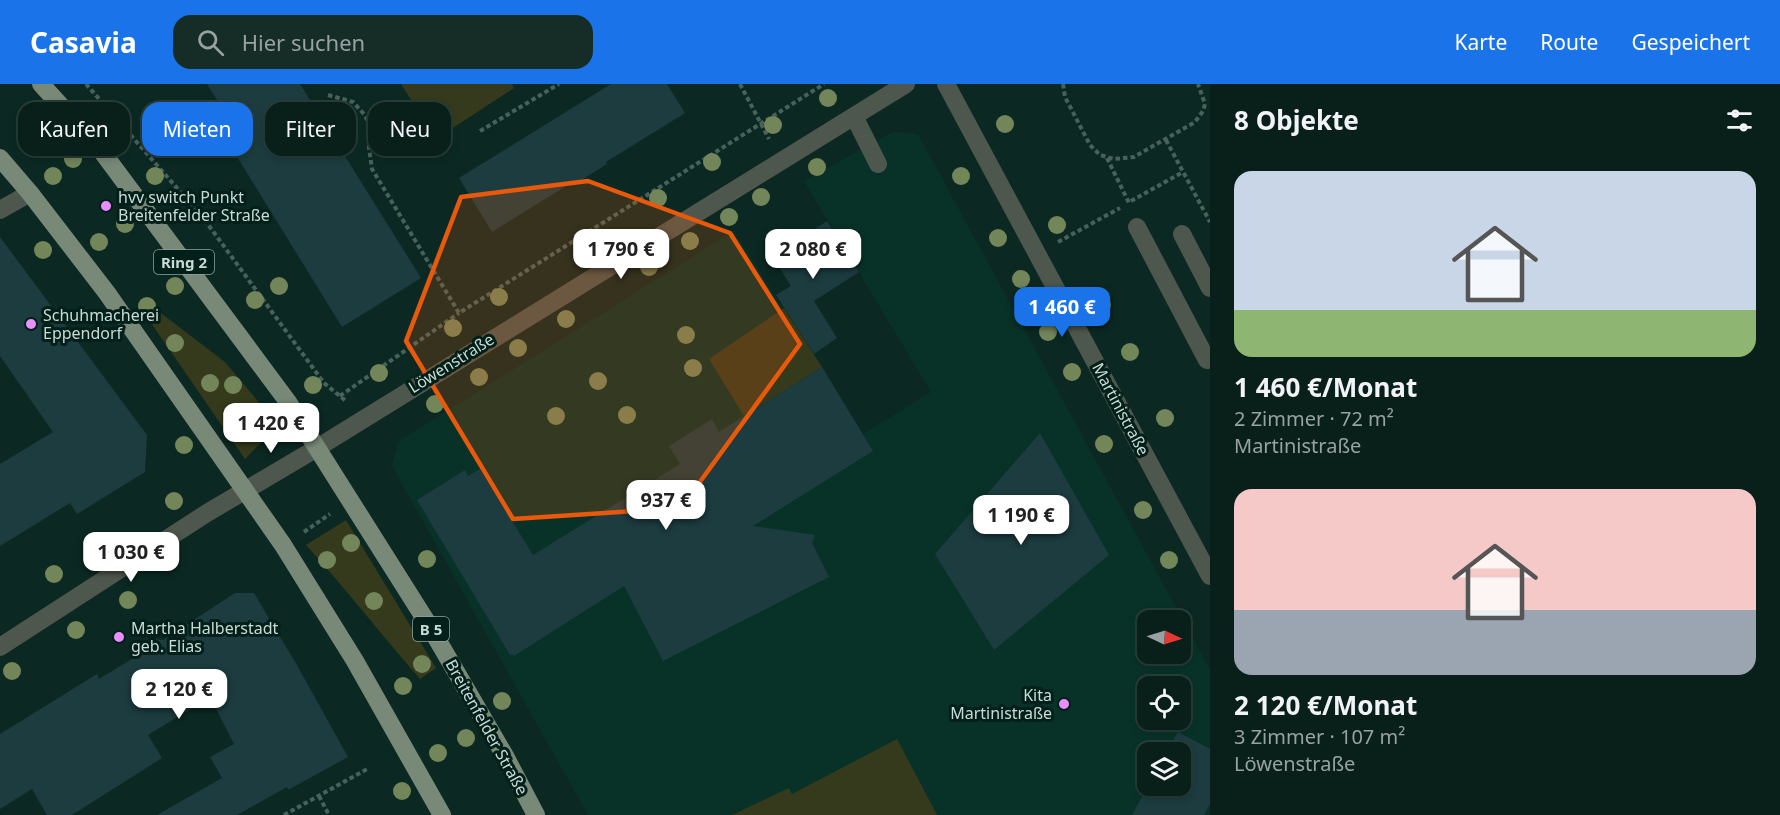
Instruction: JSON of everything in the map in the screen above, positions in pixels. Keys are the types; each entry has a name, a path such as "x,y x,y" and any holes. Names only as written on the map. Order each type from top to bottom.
{"main road":[{"name":"Breitenfelder Straße","path":"41,84 100,150 288,402 430,627 536,815"},
{"path":"0,158 108,293 283,545 355,661 442,815"}],"street":[{"name":"Löwenstraße","path":"0,647 244,490 317,448 906,84"},
{"name":"Martinistraße","path":"946,84 1210,576"},
{"path":"854,116 878,164"},
{"path":"0,210 30,193"},
{"path":"1135,218 1207,360"},
{"path":"1182,234 1210,288"}],"path":[{"path":"86,84 204,219 324,383 366,416"},
{"path":"480,131 559,84"},
{"path":"740,84 781,160"},
{"path":"340,396 459,313 824,84"},
{"path":"1063,84 1065,97 1090,145 1100,155 1114,159 1134,157 1195,122 1203,111 1204,96 1198,84"},
{"path":"328,95 353,102 364,114 370,125 369,148 372,169 459,313"},
{"path":"1166,140 1210,222"},
{"path":"1106,158 1135,218"},
{"path":"1037,254 1183,172"},
{"path":"298,535 338,509"},
{"path":"284,815 369,768"},
{"path":"319,796 329,815"}],"highlighted area":[{"path":"588,181 730,233 800,344 681,508 513,519 406,341 461,197"}],"shaded area":[{"path":"401,84 512,84 514,88 451,129 451,102 412,102"},
{"path":"893,132 918,134 1177,610 1137,610 1137,664 1191,664 1191,635 1210,670 1210,815 588,815 392,466 399,441 734,231 863,434 931,392 804,181"},
{"path":"140,307 153,307 225,362 278,425 245,459"},
{"path":"784,308 822,367 744,416 709,359"},
{"path":"346,520 436,668 420,679 306,545"},
{"path":"897,739 937,815 732,815 789,788 792,794"}],"building":[{"path":"207,84 300,84 311,102 265,102 265,156 345,156 421,278 342,327 237,156 253,156 253,102 218,102"},
{"path":"611,84 667,84 685,113 572,186 571,183 492,232 459,178"},
{"path":"827,221 859,272 814,301 837,338 814,354 776,295 791,286 772,256 784,248 786,239 802,229 812,231"},
{"path":"0,237 147,435 145,472 77,514 70,503 0,546 0,464 53,432 0,356"},
{"path":"822,367 873,451 753,526 815,535 812,543 829,577 663,661 624,586 514,656 510,655 417,500 465,470 468,476 480,469 533,555 680,464 669,446 712,419 719,432"},
{"path":"1040,433 1109,555 994,650 935,554"},
{"path":"235,593 254,593 348,757 237,815 157,815 222,778 210,757 234,744 210,697 148,735 162,758 72,815 47,815 32,789 0,809 0,734 97,674 99,679 135,657 136,651 154,639 163,640"},
{"path":"1178,732 1210,749 1210,804 1204,815 1132,815 1142,796 1191,796 1191,742 1172,742"}],"place":[{"name":"hvv switch Punkt Breitenfelder Straße","path":"106,206"},
{"name":"Schuhmacherei Eppendorf","path":"31,324"},
{"name":"Martha Halberstadt geb. Elias","path":"119,637"},
{"name":"Kita Martinistraße","path":"1064,704"}]}
